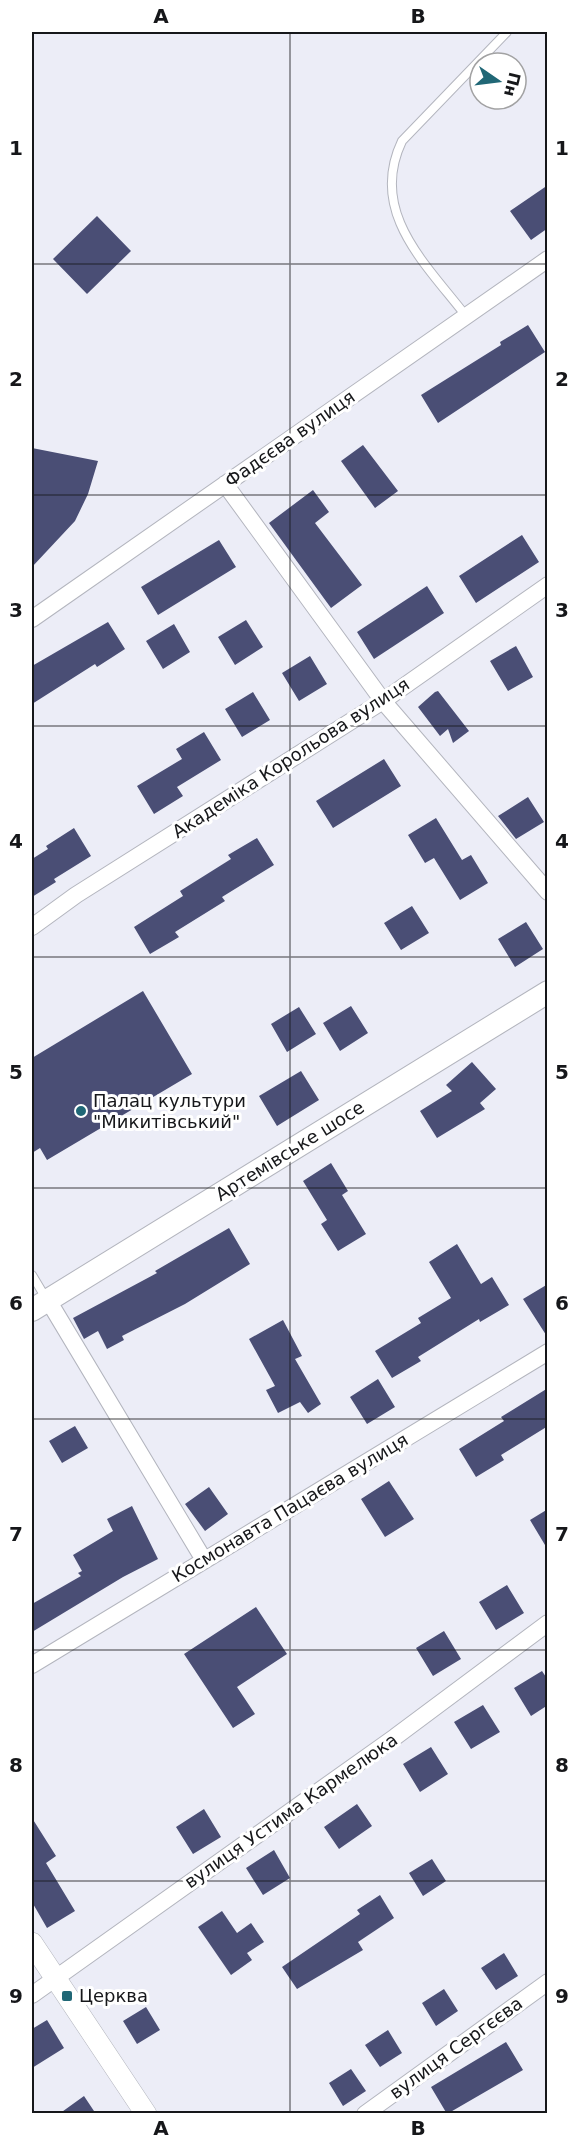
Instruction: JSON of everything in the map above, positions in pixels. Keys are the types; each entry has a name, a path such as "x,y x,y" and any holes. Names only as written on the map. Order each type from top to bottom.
{"main road":[{"name":"Артемівське шосе","path":"40,1305 548,992"}],"street":[{"name":"Фадєєва вулиця","path":"32,619 548,259"},
{"path":"225,484 383,701 548,892"},
{"name":"Академіка Корольова вулиця","path":"32,927 76,895 383,701 548,585"},
{"path":"40,1305 204,1560"},
{"name":"Космонавта Пацаєва вулиця","path":"32,1665 548,1352"},
{"name":"вулиця Устима Кармелюка","path":"32,1995 395,1737 548,1623"},
{"path":"32,1943 146,2114"},
{"name":"вулиця Сергєєва","path":"366,2114 548,1982"}],"lane":[{"path":"466,316 403,234 393,205 395,162 402,141 507,32"},
{"path":"32,1275 40,1305"}],"building":[{"path":"548,185 548,228 531,240 510,211"},
{"path":"97,216 131,251 87,294 53,259"},
{"path":"528,325 545,352 438,423 421,395 501,345 500,342"},
{"path":"363,445 398,491 375,508 341,461"},
{"path":"32,448 98,461 88,494 75,521 32,567"},
{"path":"313,490 329,512 315,523 362,585 331,608 269,523"},
{"path":"522,535 539,562 476,603 459,576"},
{"path":"219,540 236,567 158,615 141,587"},
{"path":"427,586 444,613 374,659 357,632"},
{"path":"246,620 263,647 235,665 218,637"},
{"path":"108,622 125,649 97,667 95,664 32,704 32,666"},
{"path":"174,624 190,652 163,669 146,641"},
{"path":"516,646 533,677 508,691 490,661"},
{"path":"310,656 327,684 299,701 282,673"},
{"path":"438,691 469,731 453,743 448,729 440,736 418,707"},
{"path":"253,692 270,720 242,737 225,709"},
{"path":"204,732 221,760 177,787 183,796 154,814 137,786 182,759 176,749"},
{"path":"384,759 401,786 333,828 316,801"},
{"path":"528,797 544,822 516,839 498,816"},
{"path":"436,818 462,860 471,855 488,883 460,900 434,858 425,863 408,835"},
{"path":"74,828 91,856 54,879 56,882 32,897 32,859 48,849 46,846"},
{"path":"257,838 274,865 222,897 225,901 175,932 179,937 150,954 134,927 183,896 180,891 231,859 228,855"},
{"path":"412,906 429,933 401,950 384,923"},
{"path":"526,922 543,949 515,967 498,939"},
{"name":"Палац культури \"Микитівський\"","path":"143,991 192,1074 47,1160 40,1148 32,1153 32,1058"},
{"path":"351,1006 368,1033 340,1051 323,1023"},
{"path":"299,1007 316,1034 287,1052 271,1024"},
{"path":"472,1062 496,1089 480,1103 485,1109 437,1138 420,1111 452,1091 446,1085"},
{"path":"301,1071 319,1100 277,1126 259,1096"},
{"path":"331,1163 348,1191 342,1195 366,1234 338,1251 321,1224 327,1220 303,1181"},
{"path":"229,1228 250,1264 185,1304 122,1336 124,1340 107,1349 98,1331 84,1339 73,1318 157,1273 155,1271"},
{"path":"457,1244 481,1284 492,1277 509,1305 480,1322 479,1319 418,1357 421,1361 392,1378 375,1351 421,1323 418,1318 451,1298 429,1262"},
{"path":"548,1284 548,1338 523,1299"},
{"path":"283,1320 302,1356 295,1359 321,1404 308,1413 300,1402 278,1413 266,1390 275,1386 249,1339"},
{"path":"378,1379 395,1407 367,1424 350,1397"},
{"path":"548,1388 548,1426 501,1455 504,1460 476,1477 459,1449 504,1421 501,1417"},
{"path":"75,1426 88,1448 62,1463 49,1441"},
{"path":"389,1481 414,1519 385,1537 361,1499"},
{"path":"209,1487 228,1514 205,1531 185,1504"},
{"path":"132,1506 158,1559 123,1577 32,1632 32,1604 81,1576 78,1573 82,1571 73,1555 113,1531 107,1519"},
{"path":"548,1509 548,1550 530,1520"},
{"path":"507,1585 524,1613 496,1630 479,1602"},
{"path":"256,1607 287,1654 237,1687 255,1714 233,1728 184,1654"},
{"path":"444,1631 461,1659 433,1676 416,1648"},
{"path":"542,1671 548,1680 548,1705 531,1716 514,1688"},
{"path":"483,1705 500,1732 471,1749 454,1722"},
{"path":"431,1747 448,1774 420,1792 403,1764"},
{"path":"357,1804 372,1826 339,1849 324,1827"},
{"path":"204,1809 221,1837 193,1854 176,1827"},
{"path":"32,1818 56,1856 46,1863 75,1911 47,1928 32,1902"},
{"path":"274,1850 290,1878 263,1895 246,1868"},
{"path":"432,1859 446,1881 423,1896 409,1873"},
{"path":"380,1895 394,1918 358,1942 363,1950 297,1989 282,1967 360,1914 357,1910"},
{"path":"222,1911 237,1933 251,1923 264,1942 247,1953 252,1960 231,1975 198,1927"},
{"path":"504,1953 518,1976 496,1990 481,1968"},
{"path":"444,1989 458,2011 436,2026 422,2003"},
{"path":"146,2007 160,2030 137,2044 123,2021"},
{"path":"47,2020 64,2048 32,2068 32,2029"},
{"path":"388,2030 402,2053 380,2067 365,2045"},
{"path":"506,2042 523,2070 447,2114 431,2087"},
{"path":"351,2069 366,2091 343,2106 329,2083"},
{"path":"84,2096 96,2114 59,2114"}],"place":[{"name":"Палац культури \"Микитівський\"","path":"81,1111"},
{"name":"Церква","path":"67,1996"}]}
